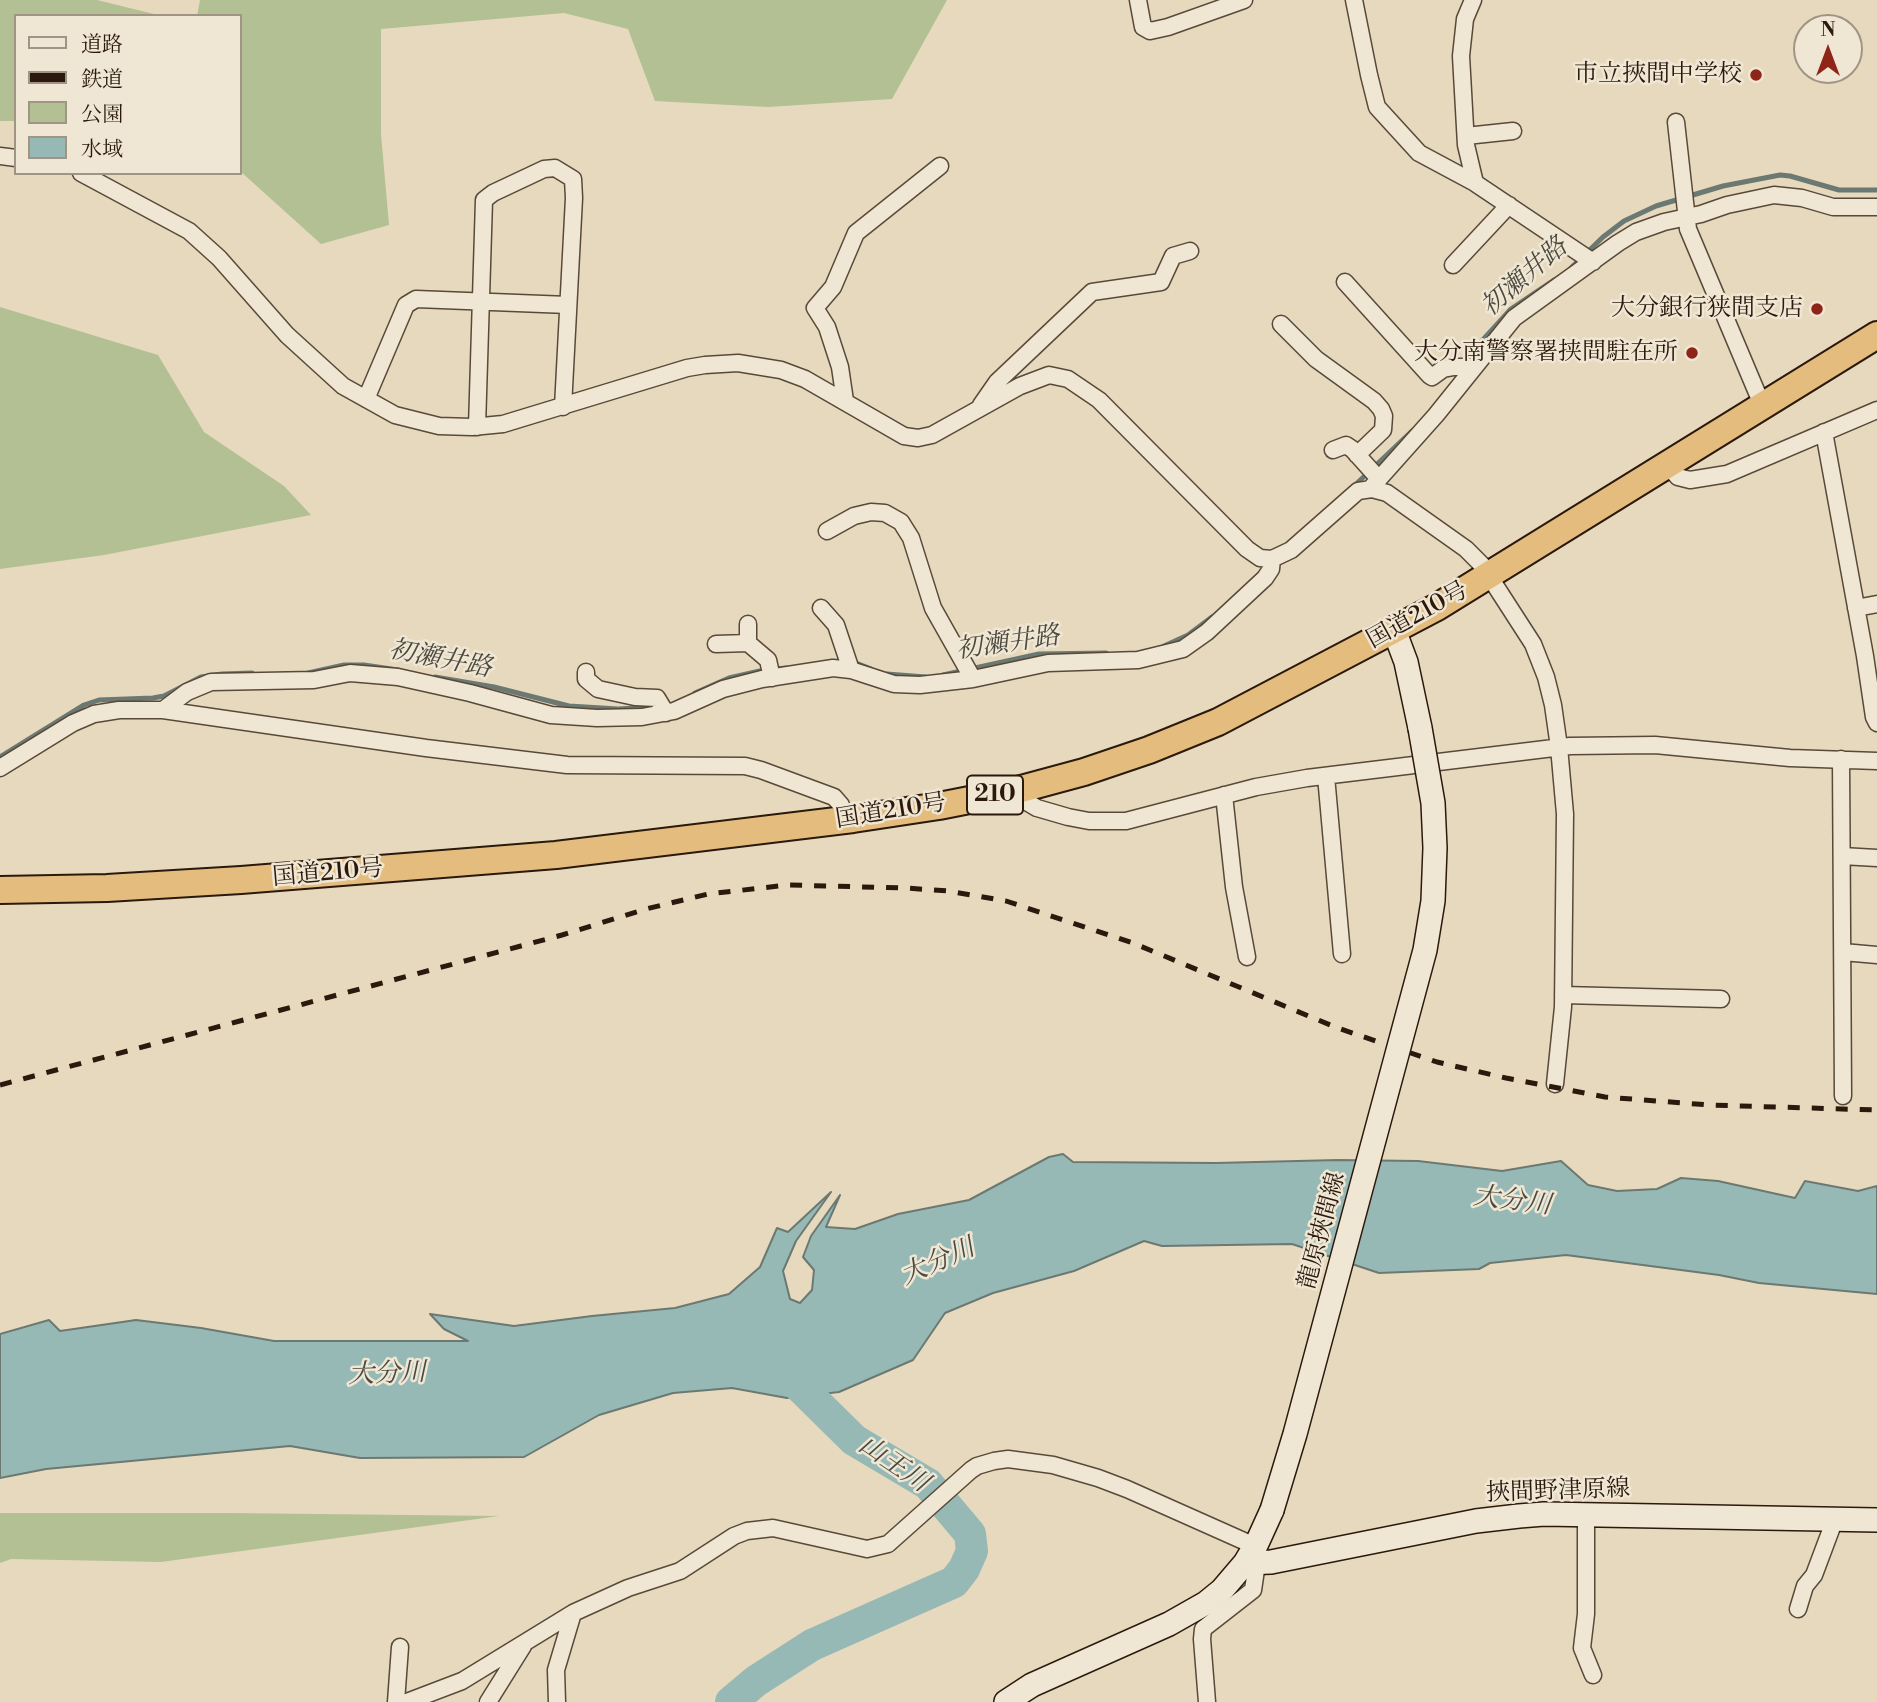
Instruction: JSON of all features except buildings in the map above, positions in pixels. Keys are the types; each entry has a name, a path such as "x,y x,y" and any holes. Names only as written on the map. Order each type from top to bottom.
{"highway":[{"name":"国道210号","path":"0,890 156,886 477,862 842,820 939,806 1010,792 1116,762 1177,740 1246,709 1394,630 1490,576 1877,335"}],"main road":[{"name":"龍原挾間線","path":"1006,1702 1032,1685 1187,1615 1222,1590 1253,1558 1272,1510 1303,1407 1425,950 1433,901 1433,803 1406,662 1394,630"},
{"name":"挾間野津原線","path":"1253,1558 1305,1556 1496,1518 1544,1514 1877,1520"}],"street":[{"path":"1138,0 1143,27 1150,31 1244,0"},
{"path":"1354,0 1377,107 1419,153 1475,183 1593,262"},
{"path":"1473,0 1465,19 1461,56 1466,136 1475,183"},
{"path":"1676,122 1691,237 1763,407"},
{"path":"1466,136 1513,131"},
{"path":"845,401 836,354 827,327 816,308 833,287 856,233 940,166"},
{"path":"477,427 484,201 493,193 544,169 555,168 573,179 574,198 563,407"},
{"path":"85,175 188,231 219,258 287,335 343,386 395,415 439,426 477,427 503,424 679,370 720,363 781,370 816,384 897,433 911,438 932,435 979,407 1042,376 1059,376 1090,393 1108,409 1247,549 1260,558 1272,559 1298,544 1353,494 1374,484 1436,415 1514,318 1636,232 1656,224 1774,195 1802,198 1844,208 1877,207"},
{"path":"1453,265 1509,205"},
{"path":"979,407 997,382 1092,292 1161,282 1173,256 1190,251"},
{"path":"1345,282 1432,377 1443,369 1474,367"},
{"path":"366,399 406,305 416,299 568,305"},
{"path":"1281,324 1316,359 1381,409 1385,424 1383,430 1357,455"},
{"path":"1668,466 1678,477 1690,480 1727,474 1877,410"},
{"path":"1824,432 1877,723"},
{"path":"1333,450 1346,445 1357,455 1374,484 1466,549 1482,565 1522,625 1543,666 1553,705 1565,814 1563,995 1555,1083"},
{"path":"827,531 854,516 871,512 885,513 901,522 911,538 933,608 973,679"},
{"path":"163,710 187,692 211,682 314,680 350,673 410,680 470,692 559,716 621,718 666,713 712,692 833,668 851,670 901,685 941,684 1048,663 1138,660 1183,649 1207,632 1265,578 1271,569 1272,559"},
{"path":"1856,608 1877,604"},
{"path":"821,608 836,625 851,670"},
{"path":"748,624 748,643"},
{"path":"716,644 748,643 768,660 772,678"},
{"path":"586,672 586,680 598,689 635,697 657,698 666,713"},
{"path":"0,768 73,723 94,714 119,710 163,710 566,765 745,766 761,769 834,797 841,805 842,820"},
{"path":"1010,792 1045,811 1076,819 1136,820 1256,787 1559,747 1646,745 1780,757 1877,761"},
{"path":"1841,759 1843,1096"},
{"path":"1326,776 1342,954"},
{"path":"1224,795 1234,887 1247,957"},
{"path":"1842,856 1877,858"},
{"path":"1843,952 1877,955"},
{"path":"1563,995 1721,999"},
{"path":"407,1702 462,1681 573,1613 619,1591 680,1571 734,1536 747,1531 773,1528 867,1549 888,1544 977,1466 1008,1459 1053,1465 1127,1489 1253,1558 1253,1590 1203,1629 1202,1650 1207,1702"},
{"path":"1586,1515 1587,1576 1582,1647 1593,1675"},
{"path":"1798,1609 1805,1586 1814,1575 1835,1519"},
{"path":"557,1702 556,1670 573,1613"},
{"path":"488,1702 526,1641"},
{"path":"396,1702 400,1647"}],"green space":[{"path":"0,0 97,0 154,14 14,14 14,121 0,121"},
{"path":"200,0 947,0 892,99 768,107 655,101 628,29 564,13 381,29 381,134 389,225 321,244 242,173 242,14 197,14"},
{"path":"0,307 158,355 204,432 284,486 311,515 104,555 0,569"},
{"path":"0,1513 499,1516 161,1562 11,1559 0,1563"}],"water":[{"name":"大分川","path":"1063,1154 1073,1162 1418,1161 1502,1171 1561,1161 1588,1185 1617,1191 1657,1189 1681,1178 1718,1181 1795,1198 1805,1181 1858,1191 1877,1186 1877,1294 1759,1283 1719,1275 1566,1255 1490,1263 1479,1269 1379,1273 1292,1244 1162,1246 1144,1241 1074,1271 993,1293 945,1313 913,1360 839,1392 787,1398 732,1388 673,1393 599,1415 524,1457 360,1458 290,1446 46,1469 0,1478 0,1334 49,1320 60,1331 136,1320 274,1341 468,1341 444,1329 430,1314 514,1326 675,1308 729,1294 760,1267 777,1228 788,1232 831,1192 796,1241 783,1271 790,1299 800,1303 812,1290 814,1270 803,1257 811,1236 840,1195 826,1227 855,1229 898,1214 969,1200 1049,1157"}],"waterway":[{"name":"初瀬井路","path":"1571,268 1624,221 1656,206 1723,186 1780,175 1839,190 1877,190"},
{"name":"初瀬井路","path":"1466,363 1511,309 1554,280"},
{"name":"初瀬井路","path":"1353,487 1412,431"},
{"name":"初瀬井路","path":"1164,646 1188,635 1212,617"},
{"name":"初瀬井路","path":"943,675 1039,654 1106,653"},
{"name":"初瀬井路","path":"851,661 871,669"},
{"name":"初瀬井路","path":"308,673 344,665 398,670"},
{"name":"初瀬井路","path":"695,693 729,678 786,668"},
{"name":"初瀬井路","path":"0,757 84,705 99,700 164,696 201,677 252,673"},
{"name":"初瀬井路","path":"887,674 926,677"},
{"name":"初瀬井路","path":"435,677 494,687 569,706 618,709 653,707"},
{"name":"山王川","path":"731,1702 756,1681 812,1645 954,1582 964,1569 972,1551 970,1534 928,1484 854,1440 777,1364"}],"railway":[{"path":"0,1085 562,935 646,909 708,894 788,885 948,891 1006,901 1133,943 1335,1027 1437,1062 1506,1078 1605,1097 1709,1105 1877,1110"}],"place":[{"name":"市立挾間中学校","path":"1756,75"},
{"name":"大分銀行狭間支店","path":"1817,309"},
{"name":"大分南警察署挟間駐在所","path":"1692,353"}]}
